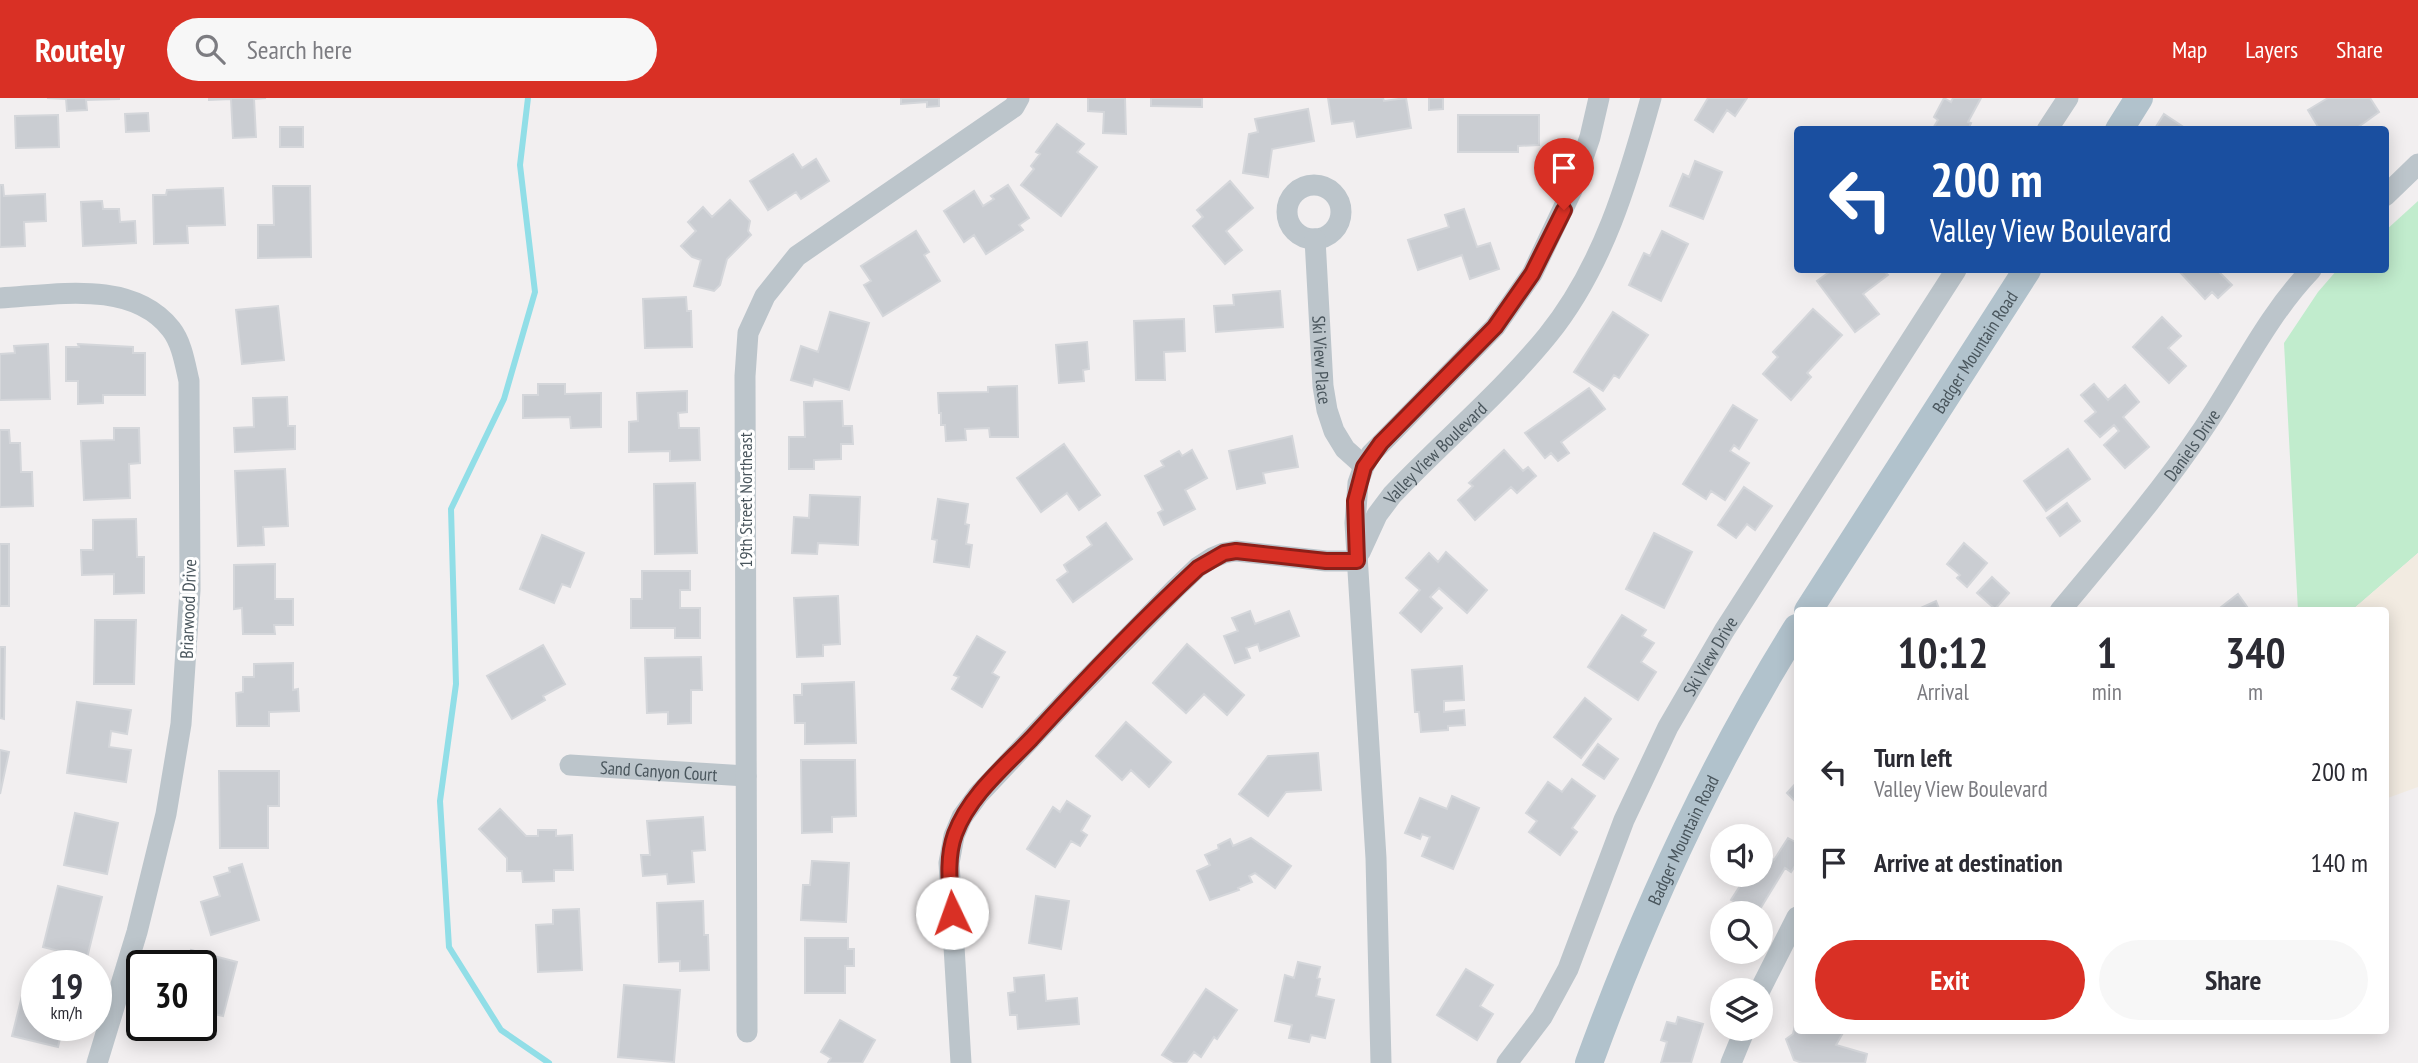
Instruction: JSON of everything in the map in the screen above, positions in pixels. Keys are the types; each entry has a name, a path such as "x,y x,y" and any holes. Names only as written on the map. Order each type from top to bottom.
{"main road":[{"path":"2122,126 2139,98"},
{"name":"Badger Mountain Road","path":"1811,607 2025,273"},
{"name":"Badger Mountain Road","path":"1589,1063 1646,919 1684,837 1721,762 1794,633"}],"street":[{"name":"19th Street Northeast","path":"747,1032 745,376 748,333 765,296 797,256 1014,107 1019,98"},
{"name":"Valley View Boulevard","path":"1357,561 1355,501 1364,467 1381,443 1495,327 1532,274 1572,190 1590,137 1599,98"},
{"name":"Valley View Boulevard","path":"1357,561 1368,531 1392,495 1511,376 1548,334 1580,287 1602,245 1620,201 1651,98"},
{"path":"2050,126 2068,98"},
{"path":"2389,192 2418,164"},
{"name":"Ski View Place","path":"1315,239 1323,386 1328,410 1334,431 1345,449 1364,467"},
{"name":"Ski View Drive","path":"1507,1063 1542,1017 1568,969 1624,820 1668,727 1731,619 1954,273"},
{"name":"Daniels Drive","path":"2063,607 2183,458 2273,316 2308,273"},
{"name":"Briarwood Drive","path":"0,298 80,294 106,295 132,302 151,312 172,329 182,352 189,381 190,590 181,724 166,814 137,932 97,1063"},
{"path":"961,1063 949,863 958,826 978,795 1175,589 1212,558 1236,551 1326,561 1357,561 1376,858 1381,1063"},
{"name":"Sand Canyon Court","path":"570,765 746,776"},
{"path":"1766,978 1794,923"},
{"path":"1731,1063 1740,1041"}],"green space":[{"path":"2418,201 2418,553 2356,607 2298,607 2284,343 2318,292 2334,273 2389,273 2389,227"}],"sand":[{"path":"2418,553 2418,787 2389,798 2389,607 2356,607"}],"building":[{"path":"47,98 119,99 86,100 87,110 67,111 66,99"},
{"path":"209,98 266,98 254,99 256,137 233,138 231,99"},
{"path":"901,98 939,98 939,106 927,107 927,102 901,104"},
{"path":"1088,98 1125,98 1126,134 1103,133 1104,112 1088,111"},
{"path":"1151,98 1202,98 1202,107 1151,106"},
{"path":"1328,98 1383,98 1384,101 1406,98 1411,128 1357,137 1354,121 1332,124"},
{"path":"1429,98 1443,98 1443,109 1429,110"},
{"path":"1708,98 1747,98 1735,116 1727,110 1713,132 1695,120"},
{"path":"1944,98 1951,102 1953,98 1981,98 1968,122 1971,123 1970,126 1934,126 1938,120 1934,117"},
{"path":"2328,98 2370,98 2379,112 2360,126 2318,126 2308,110"},
{"path":"1308,109 1314,141 1272,149 1268,177 1243,173 1249,134 1258,132 1255,119"},
{"path":"148,113 149,131 126,132 125,114"},
{"path":"2164,114 2182,126 2156,126"},
{"path":"58,115 59,147 16,148 15,116"},
{"path":"1458,115 1539,115 1539,145 1518,146 1518,152 1458,152"},
{"path":"1057,124 1084,144 1077,152 1097,167 1061,216 1021,185 1034,169 1031,166 1040,154 1036,152"},
{"path":"280,127 303,127 303,147 280,147"},
{"path":"793,154 802,168 816,159 829,181 801,199 796,192 768,210 750,181"},
{"path":"1695,161 1722,172 1703,219 1670,206 1683,174 1689,177"},
{"path":"1230,181 1253,208 1226,231 1242,250 1225,264 1193,226 1203,217 1197,210"},
{"path":"0,185 3,185 4,196 45,194 46,221 24,222 25,246 0,247"},
{"path":"1008,185 1029,218 1019,225 1023,230 986,254 974,235 964,242 944,211 974,191 983,206 994,199 991,196"},
{"path":"273,186 310,186 311,257 258,258 258,225 274,225"},
{"path":"223,188 225,225 187,226 188,243 154,244 153,195 166,195 167,190"},
{"path":"730,200 750,221 748,231 751,235 727,259 720,285 714,291 694,286 701,260 692,257 681,246 696,231 688,222 703,207 712,217"},
{"path":"102,201 103,209 119,209 120,222 135,221 136,243 83,246 81,202"},
{"path":"1464,209 1477,247 1490,243 1499,269 1470,279 1462,255 1418,270 1408,240 1449,227 1445,215"},
{"path":"916,231 929,252 924,255 940,281 883,316 864,285 871,281 861,266"},
{"path":"1662,231 1688,244 1661,301 1629,285 1644,253 1650,256"},
{"path":"1828,273 1888,275 1863,294 1879,314 1855,332 1817,281"},
{"path":"2181,273 2220,273 2232,285 2218,298 2212,292 2205,299"},
{"path":"1280,291 1283,327 1216,332 1214,306 1234,305 1233,295"},
{"path":"686,297 687,311 691,311 692,347 645,348 643,299"},
{"path":"278,306 284,360 242,364 236,310"},
{"path":"1813,309 1842,335 1807,373 1811,377 1791,400 1763,374 1778,357 1773,352"},
{"path":"830,312 869,323 849,390 814,379 812,386 791,380 801,346 818,352"},
{"path":"1613,312 1648,335 1619,378 1614,375 1603,391 1574,372"},
{"path":"2162,317 2181,336 2168,348 2186,366 2169,383 2133,347"},
{"path":"1184,319 1185,351 1164,352 1165,380 1136,380 1134,321"},
{"path":"1087,342 1089,369 1083,370 1084,381 1059,383 1056,345"},
{"path":"48,344 50,399 0,400 0,354 15,353 14,346"},
{"path":"78,344 133,347 133,353 145,353 145,395 103,395 103,403 78,404 78,381 66,381 66,347 79,347"},
{"path":"538,384 565,384 565,394 601,393 601,427 571,428 570,417 523,418 523,395 538,395"},
{"path":"2094,384 2108,400 2125,385 2139,402 2123,417 2149,447 2125,468 2104,445 2119,431 2114,425 2100,437 2085,421 2096,412 2081,395"},
{"path":"1017,386 1018,437 990,437 989,428 965,429 966,440 946,441 945,425 941,425 939,413 938,393 988,392 988,387"},
{"path":"1589,388 1605,409 1561,442 1569,453 1558,461 1551,453 1545,458 1525,433"},
{"path":"687,391 687,412 678,413 679,428 699,428 700,460 670,461 670,451 629,452 629,422 638,421 637,393"},
{"path":"287,397 288,426 295,426 295,449 235,452 234,428 254,427 253,398"},
{"path":"842,401 843,426 852,426 853,444 841,444 841,459 814,460 814,469 789,469 789,437 805,437 804,402"},
{"path":"1733,405 1757,420 1739,449 1734,445 1730,451 1749,463 1725,500 1711,491 1706,499 1683,484"},
{"path":"114,428 139,428 140,463 129,464 130,498 84,500 81,441 114,440"},
{"path":"0,430 9,430 10,443 20,443 21,472 32,472 33,506 0,507"},
{"path":"1292,436 1298,467 1263,473 1265,483 1237,489 1229,451"},
{"path":"1064,444 1100,495 1079,510 1067,493 1041,512 1017,478"},
{"path":"2068,449 2090,479 2046,511 2024,481"},
{"path":"1192,450 1207,478 1185,490 1195,509 1164,525 1158,513 1163,510 1145,476 1164,466 1161,461 1179,451 1182,456"},
{"path":"1504,450 1523,471 1528,467 1536,476 1517,493 1511,487 1475,520 1458,500 1473,486 1469,483"},
{"path":"285,469 288,526 263,527 264,545 238,546 235,471"},
{"path":"695,483 697,553 655,554 654,484"},
{"path":"1744,487 1772,506 1755,530 1747,524 1736,538 1718,525"},
{"path":"810,495 860,497 858,545 818,543 817,554 792,553 794,517 809,518"},
{"path":"938,499 968,504 966,544 972,545 969,567 934,562 937,540 932,539"},
{"path":"2067,503 2080,521 2060,536 2047,518"},
{"path":"136,519 137,557 144,557 144,593 114,594 114,574 82,575 81,550 93,550 93,520"},
{"path":"1106,523 1132,559 1073,602 1057,580 1068,572 1064,565 1092,545 1087,537"},
{"path":"1654,533 1692,552 1664,608 1626,589"},
{"path":"542,535 584,553 570,587 562,584 554,603 520,589"},
{"path":"1964,543 1987,563 1967,587 1957,578 1960,575 1947,564"},
{"path":"0,544 9,544 9,606 0,606"},
{"path":"1446,552 1487,590 1467,613 1439,588 1430,597 1442,608 1421,632 1400,613 1420,590 1406,578 1429,553 1438,562"},
{"path":"275,564 275,599 293,599 293,625 274,625 275,634 243,634 242,608 234,609 234,565"},
{"path":"642,571 690,571 690,590 680,590 680,608 700,608 700,638 675,638 675,628 631,628 631,599 642,599"},
{"path":"1992,577 2009,593 1997,607 1993,607 1977,593"},
{"path":"2238,594 2247,607 2221,607"},
{"path":"838,596 840,644 823,645 823,656 797,657 794,598"},
{"path":"1936,601 1938,607 1923,607"},
{"path":"1250,611 1255,624 1289,611 1299,636 1260,651 1258,644 1246,648 1250,658 1235,663 1224,636 1238,631 1232,618"},
{"path":"1622,615 1646,630 1642,636 1654,643 1641,662 1656,672 1638,700 1588,667"},
{"path":"95,620 136,620 134,684 94,684"},
{"path":"977,636 1005,652 992,673 999,677 982,707 952,689 959,677 954,675"},
{"path":"1187,644 1244,695 1227,715 1204,694 1186,713 1153,683"},
{"path":"543,645 565,684 543,696 545,700 512,719 487,676"},
{"path":"0,647 5,647 4,719 0,718"},
{"path":"701,657 702,690 691,690 691,723 668,724 668,712 647,713 645,658"},
{"path":"293,663 293,690 298,689 299,711 269,712 269,726 237,726 236,693 243,692 243,677 254,677 254,664"},
{"path":"1462,666 1464,700 1444,701 1444,712 1464,710 1465,725 1448,726 1448,730 1421,732 1419,712 1415,712 1412,670"},
{"path":"854,682 856,743 805,744 805,723 795,723 794,695 802,695 802,684"},
{"path":"1585,698 1611,719 1581,758 1554,737"},
{"path":"77,702 131,710 127,734 111,731 109,747 131,750 126,782 67,773"},
{"path":"1126,722 1171,762 1149,787 1131,770 1122,780 1096,756"},
{"path":"1598,744 1618,759 1604,779 1583,765"},
{"path":"0,750 9,752 0,794"},
{"path":"1318,753 1321,790 1286,792 1268,816 1239,794 1268,756"},
{"path":"801,760 855,760 856,816 832,817 832,832 802,833"},
{"path":"219,771 279,771 279,806 268,806 268,848 220,848"},
{"path":"1572,779 1595,796 1572,828 1577,832 1560,855 1529,832 1537,821 1526,813 1548,782 1562,792"},
{"path":"1794,785 1794,800 1787,793"},
{"path":"1452,796 1479,808 1453,869 1422,856 1430,837 1422,834 1420,839 1405,833 1420,798 1447,809"},
{"path":"1067,801 1090,816 1081,831 1087,835 1080,846 1071,841 1055,867 1027,849 1053,807 1060,812"},
{"path":"500,809 526,836 538,836 538,830 556,830 556,836 572,835 573,870 554,870 554,881 523,882 522,871 507,871 507,858 479,829"},
{"path":"75,813 118,823 107,874 64,865"},
{"path":"703,817 705,850 692,851 694,882 668,884 667,874 643,876 641,855 650,855 647,821"},
{"path":"1251,838 1291,866 1275,888 1255,873 1249,876 1252,882 1238,888 1239,890 1210,900 1197,871 1210,865 1205,855 1219,849 1218,845 1230,839 1233,846"},
{"path":"1788,838 1794,841 1794,868 1791,872 1785,868 1765,901 1731,900 1739,887 1773,887 1773,859"},
{"path":"812,861 849,863 846,922 801,920 803,885 810,885"},
{"path":"242,864 259,920 211,935 201,902 220,896 214,877 230,872 229,868"},
{"path":"58,886 102,897 89,950 55,950 43,947"},
{"path":"1036,896 1069,901 1061,949 1029,943"},
{"path":"703,901 709,970 680,971 680,961 659,962 657,903"},
{"path":"579,909 582,970 538,972 536,925 553,924 553,910"},
{"path":"805,938 848,938 848,949 854,949 854,966 845,966 845,993 805,993"},
{"path":"217,957 237,962 223,1016 217,1015"},
{"path":"1298,962 1320,967 1316,996 1334,1000 1325,1038 1311,1035 1309,1042 1289,1038 1292,1025 1275,1021 1285,975 1294,978"},
{"path":"1466,969 1493,985 1480,1006 1493,1014 1477,1040 1437,1015"},
{"path":"1044,975 1046,1001 1077,998 1079,1024 1018,1029 1017,1015 1010,1015 1008,993 1015,992 1014,978"},
{"path":"624,985 680,990 674,1062 618,1057"},
{"path":"1206,989 1237,1010 1201,1057 1194,1052 1186,1063 1175,1063 1162,1055"},
{"path":"21,1000 21,1038 12,1036"},
{"path":"1678,1017 1703,1024 1691,1063 1661,1063 1667,1042 1661,1040 1667,1022 1676,1024"},
{"path":"840,1020 875,1040 862,1063 828,1063 831,1058 821,1052"},
{"path":"1794,1030 1794,1034 1842,1034 1836,1045 1867,1054 1865,1063 1802,1063 1794,1060 1786,1039"},
{"path":"33,1041 59,1041 58,1047"}],"waterway":[{"path":"528,98 520,165 535,292 504,399 451,509 456,684 440,801 449,947 501,1030 549,1063"}],"route":[{"path":"952,913 949,863 954,836 962,817 978,795 1071,696 1198,568 1212,558 1236,551 1326,561 1357,561 1355,501 1358,483 1371,454 1495,327 1532,274 1564,210"}]}
